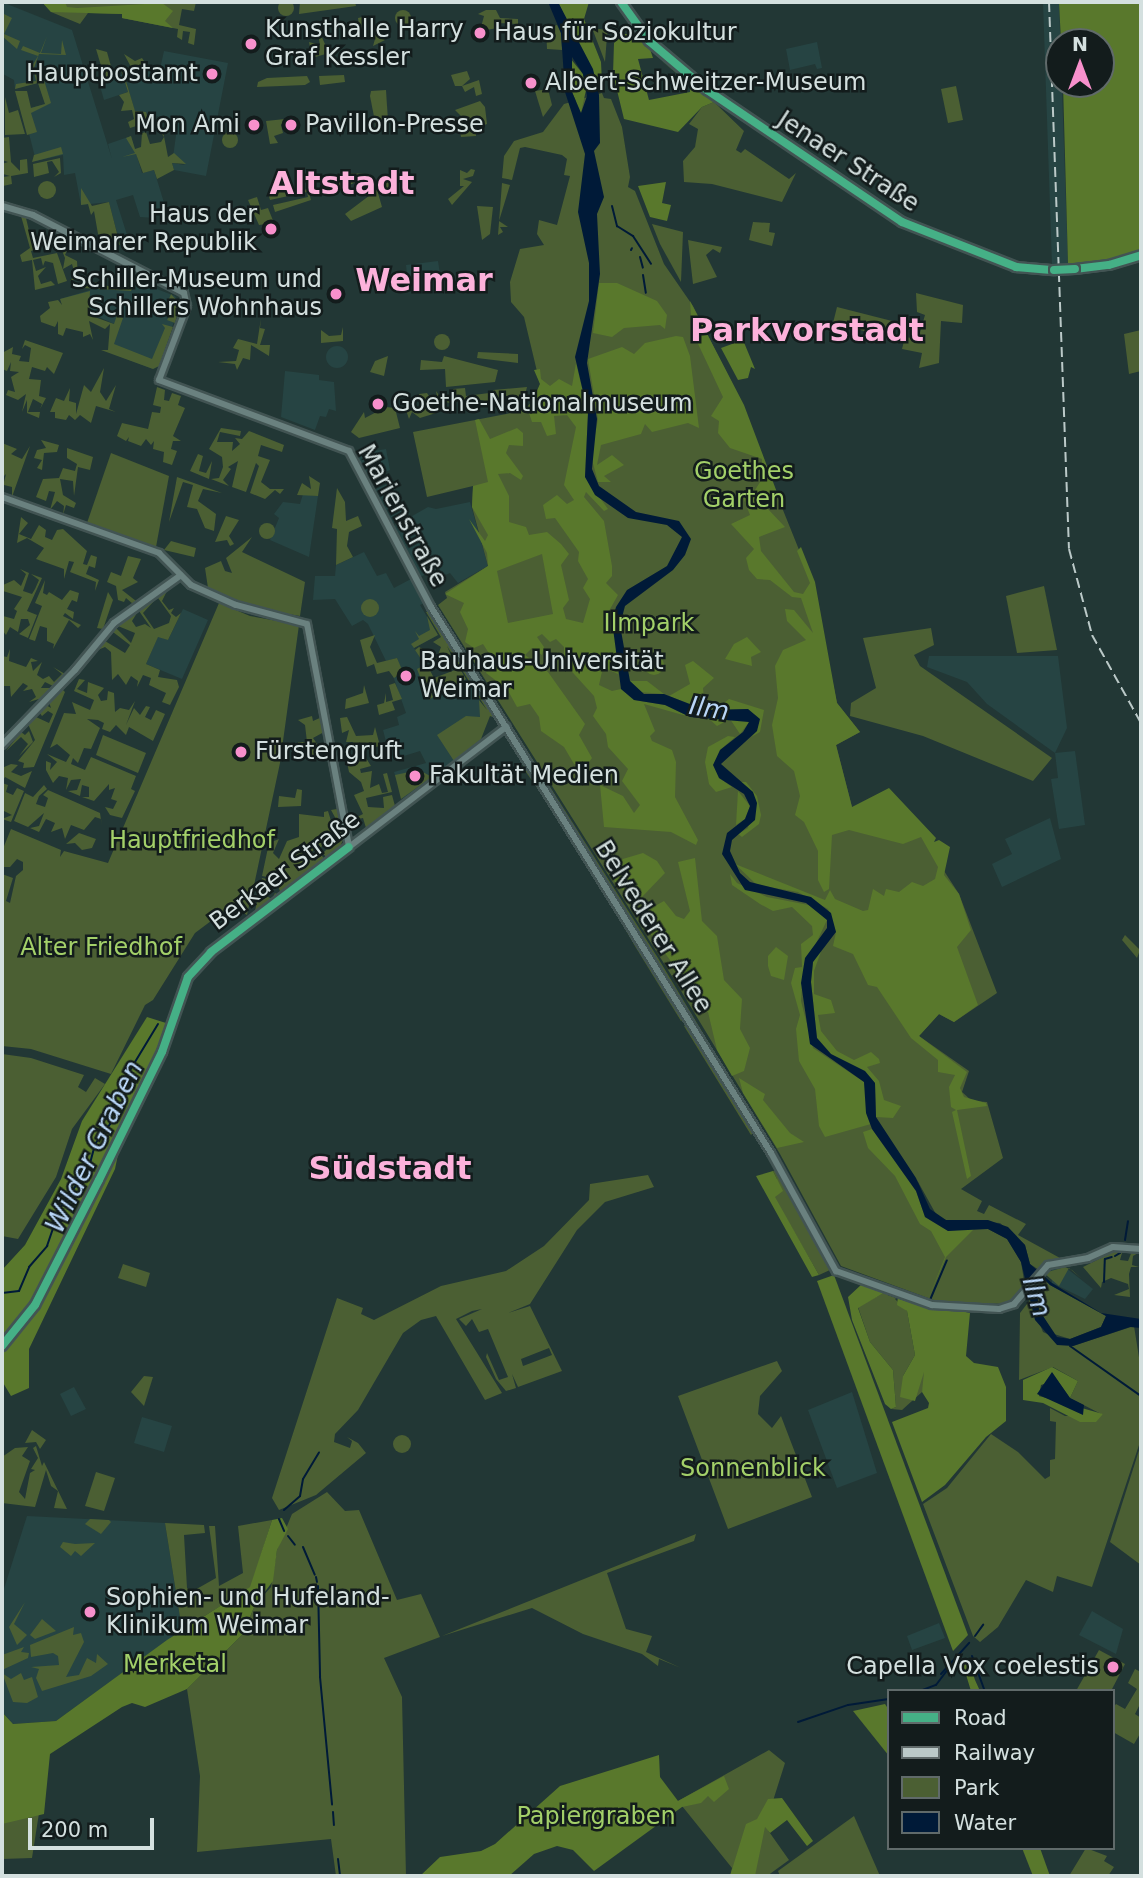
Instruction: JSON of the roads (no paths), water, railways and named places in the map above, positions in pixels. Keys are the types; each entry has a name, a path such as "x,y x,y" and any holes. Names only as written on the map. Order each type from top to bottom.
{"main road":[{"name":"Jenaer Straße","path":"621,2 649,41 706,90 902,222 1016,267 1086,269 1141,255"},
{"name":"Berkaer Straße","path":"2,1346 35,1306 93,1193 162,1052 188,977 211,952 349,847"}],"street":[{"name":"Marienstraße","path":"2,206 24,211 181,291 187,306 159,380 339,444 352,456 431,607"},
{"path":"2,497 159,553 197,589 246,609 303,622 314,646 349,847"},
{"path":"2,746 75,670 114,623 181,575"},
{"name":"Belvederer Allee","path":"431,607 778,1165 836,1271 950,1308 1007,1308 1044,1268 1057,1262 1127,1246 1141,1248"},
{"name":"Berkaer Straße","path":"349,847 506,727"}],"water":[{"name":"Ilm","path":"548,2 558,2 593,69 599,95 600,143 594,151 604,197 597,214 600,274 587,363 597,419 592,469 599,486 636,512 679,521 691,539 685,555 673,570 625,606 620,625 630,681 644,694 664,694 705,710 748,709 760,719 757,731 721,764 753,792 757,803 755,820 732,840 730,851 740,873 750,882 811,897 831,913 836,932 813,962 811,982 817,1038 831,1054 865,1071 875,1083 876,1117 916,1178 930,1209 946,1220 988,1220 1008,1227 1025,1245 1030,1264 1052,1283 1101,1313 1141,1319 1141,1328 1130,1327 1073,1346 1057,1345 1035,1320 1021,1262 1007,1239 988,1229 948,1231 925,1217 916,1191 872,1129 866,1113 864,1082 810,1044 801,983 805,958 827,928 827,920 806,903 745,890 722,854 727,833 745,819 750,806 744,794 719,778 713,765 720,750 743,732 749,722 690,717 665,705 634,700 621,689 612,621 616,607 627,590 667,566 682,537 667,525 628,518 595,495 585,477 588,413 575,357 589,301 589,263 578,212 585,154 565,92 561,33","holes":["572,57 583,74 587,96 581,113 572,92","1035,1271 1050,1285 1106,1316 1101,1327 1070,1339 1057,1337 1039,1310"]},
{"path":"1052,1372 1070,1398 1084,1405 1083,1415 1037,1394"}],"waterway":[{"path":"612,206 617,226 633,236 651,264"},
{"path":"640,257 643,268"},
{"path":"643,275 646,293"},
{"name":"Wilder Graben","path":"2,1293 19,1291 29,1267 47,1246 60,1208 89,1167 95,1144 110,1124 115,1095 158,1024"},
{"path":"1125,1240 1128,1221"},
{"path":"1115,1256 1120,1253"},
{"path":"1104,1282 1105,1259 1112,1257"},
{"path":"930,1300 947,1260"},
{"path":"888,1294 927,1307"},
{"path":"1070,1346 1141,1396"},
{"path":"284,1510 300,1496 303,1479 319,1452"},
{"path":"279,1519 284,1531"},
{"path":"288,1536 295,1545"},
{"path":"303,1547 315,1575"},
{"path":"316,1577 317,1582"},
{"path":"318,1586 320,1677 332,1804"},
{"path":"975,1636 983,1625"},
{"path":"941,1674 969,1643"},
{"path":"925,1689 936,1685 959,1654"},
{"path":"972,1656 984,1689"},
{"path":"798,1722 848,1705 888,1699"},
{"path":"333,1812 334,1825"},
{"path":"338,1859 340,1876"}],"railway":[{"path":"1049,2 1069,549 1092,635 1141,723"}],"place":[{"name":"Haus für Soziokultur","path":"480,33"},
{"name":"Kunsthalle Harry Graf Kessler","path":"251,44"},
{"name":"Hauptpostamt","path":"212,74"},
{"name":"Albert-Schweitzer-Museum","path":"531,83"},
{"name":"Mon Ami","path":"254,125"},
{"name":"Pavillon-Presse","path":"291,125"},
{"name":"Haus der Weimarer Republik","path":"271,229"},
{"name":"Schiller-Museum und Schillers Wohnhaus","path":"336,294"},
{"name":"Goethe-Nationalmuseum","path":"378,404"},
{"name":"Bauhaus-Universität Weimar","path":"406,676"},
{"name":"Fürstengruft","path":"241,752"},
{"name":"Fakultät Medien","path":"415,776"},
{"name":"Sophien- und Hufeland- Klinikum Weimar","path":"90,1612"},
{"name":"Capella Vox coelestis","path":"1113,1667"}],"district":[{"name":"Altstadt","path":"342,183"},
{"name":"Weimar","path":"424,280"},
{"name":"Parkvorstadt","path":"807,330"},
{"name":"Südstadt","path":"390,1168"}],"park label":[{"name":"Goethes Garten","path":"744,486"},
{"name":"Ilmpark","path":"649,624"},
{"name":"Hauptfriedhof","path":"192,841"},
{"name":"Alter Friedhof","path":"101,948"},
{"name":"Sonnenblick","path":"753,1469"},
{"name":"Merketal","path":"175,1665"},
{"name":"Papiergraben","path":"596,1817"}]}
